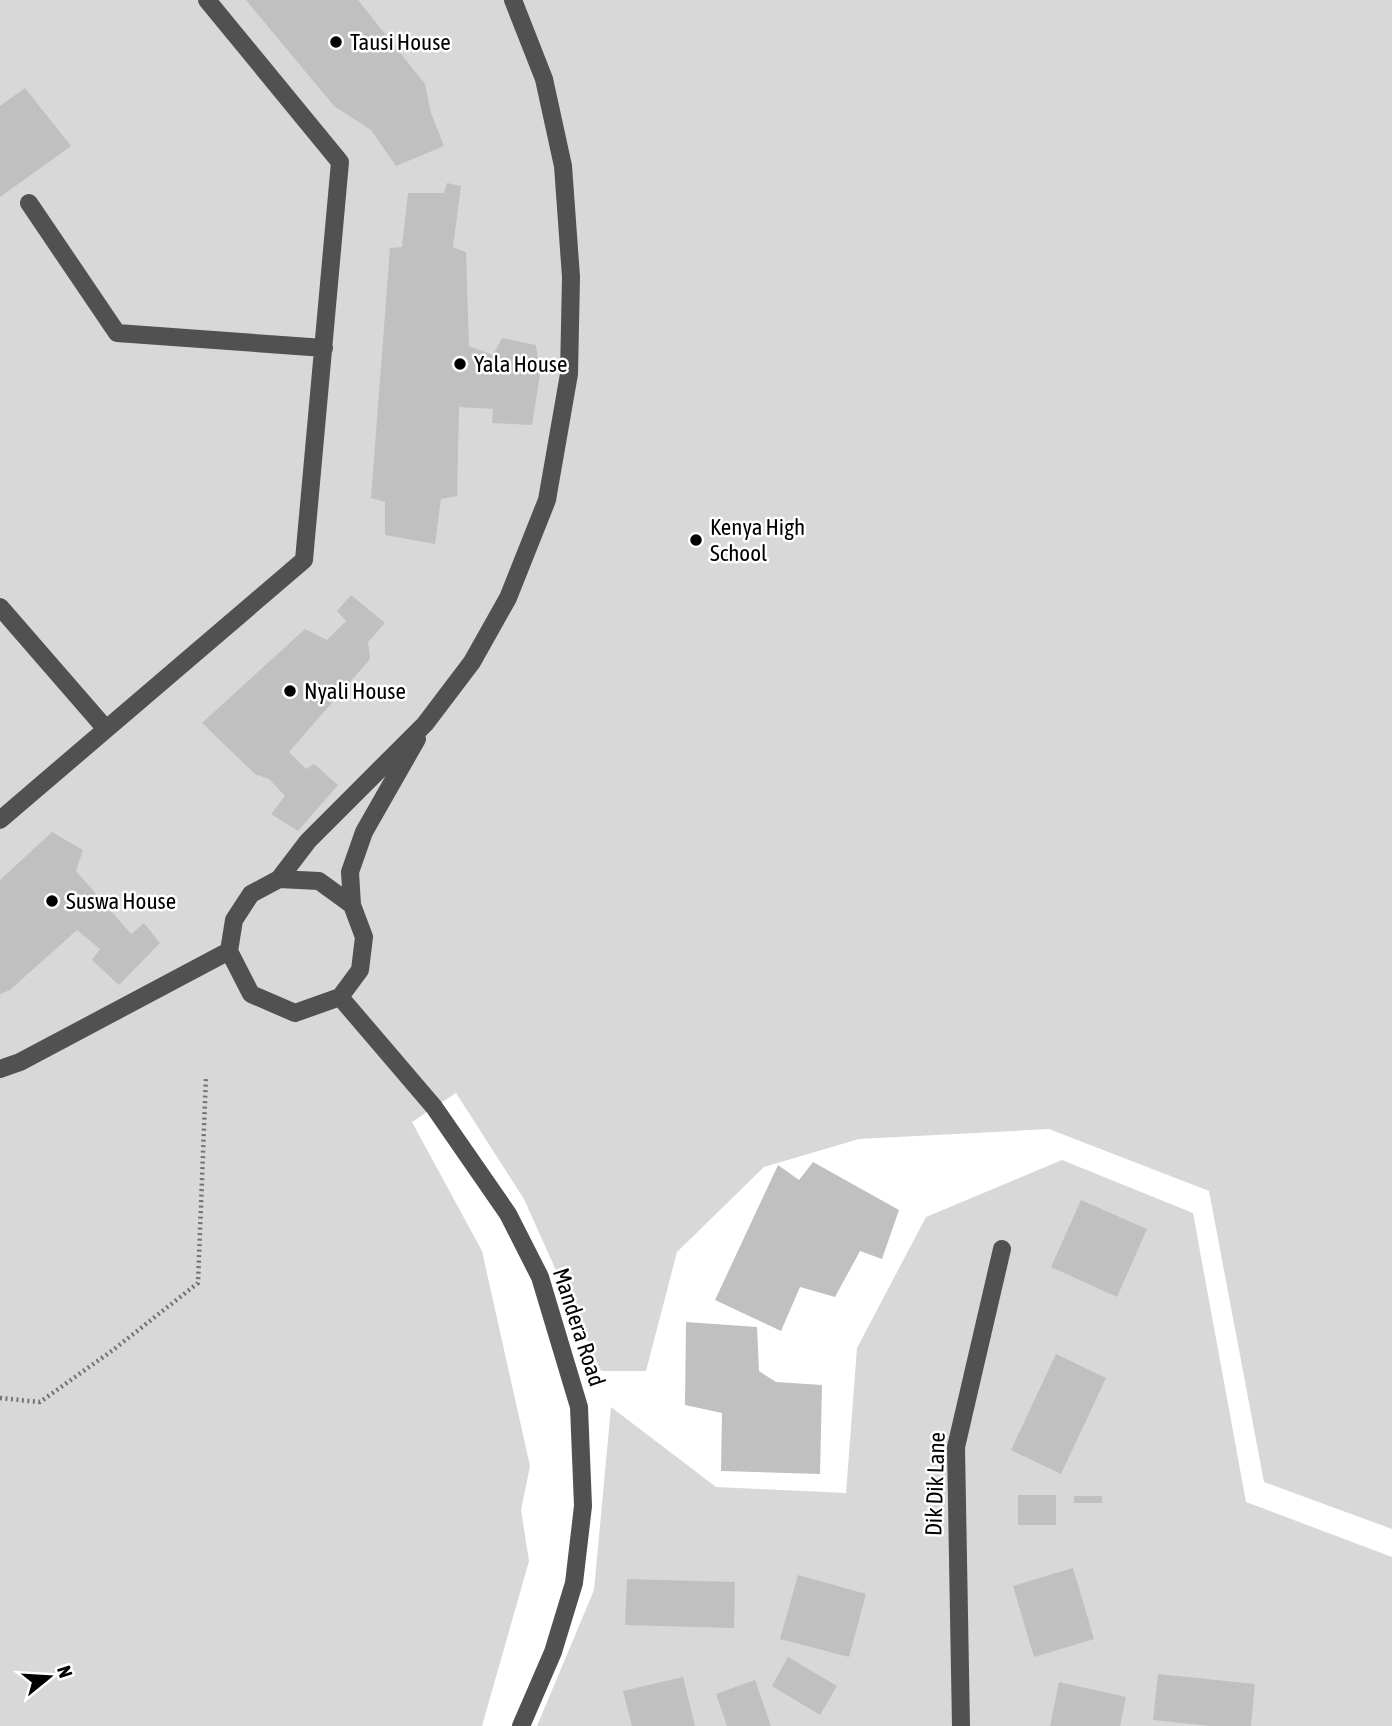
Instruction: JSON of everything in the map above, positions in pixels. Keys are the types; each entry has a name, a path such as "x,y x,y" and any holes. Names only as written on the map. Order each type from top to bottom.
{"street":[{"path":"0,820 304,560 340,162 207,0"},
{"path":"425,724 399,775 364,832 350,873 352,905 364,937 360,970 340,997 295,1013 251,994 229,951 234,920 251,894 279,879 308,841 425,724 472,662 508,598 547,500 569,374 571,277 563,166 544,79 513,0"},
{"path":"29,203 117,333 324,348"},
{"path":"0,607 106,729"},
{"path":"279,879 319,881 352,905"},
{"path":"0,1069 20,1062 229,951"},
{"name":"Mandera Road","path":"340,997 434,1107 508,1214 540,1278 579,1407 583,1506 574,1583 553,1652 521,1726"},
{"name":"Dik Dik Lane","path":"961,1726 956,1447 1002,1249"}],"path":[{"path":"0,1398 40,1402 113,1350 198,1283 206,1076"}],"shaded area":[{"name":"Kenya High School","path":"0,0 1392,0 1392,1529 1264,1482 1209,1191 1049,1129 859,1139 764,1167 677,1252 646,1371 601,1371 524,1199 456,1093 412,1122 482,1251 530,1466 521,1510 529,1561 482,1726 0,1726"},
{"path":"1062,1160 1193,1213 1246,1502 1392,1557 1392,1726 537,1726 594,1590 611,1407 716,1487 846,1493 857,1348 926,1217"}],"building":[{"name":"Tausi House","path":"246,0 358,0 425,84 431,113 444,146 396,166 371,130 334,106"},
{"path":"25,88 71,146 0,197 0,106"},
{"name":"Yala House","path":"447,183 461,186 453,247 466,252 469,346 493,355 502,338 536,345 540,374 532,425 492,423 493,409 459,407 457,496 441,499 435,544 385,535 385,502 371,498 390,248 402,247 408,193 444,193"},
{"name":"Nyali House","path":"351,595 385,623 368,642 370,659 289,752 306,769 314,764 338,785 298,831 271,814 285,796 269,779 255,774 202,723 305,629 327,640 346,621 337,611"},
{"name":"Suswa House","path":"52,832 83,850 76,871 131,934 144,923 160,943 119,985 92,960 100,949 77,930 10,990 0,994 0,880"},
{"path":"813,1162 899,1210 882,1259 860,1251 835,1297 800,1287 781,1331 715,1300 778,1165 799,1180"},
{"path":"1081,1200 1147,1229 1117,1297 1051,1267"},
{"path":"686,1322 757,1327 759,1371 776,1382 822,1385 820,1474 721,1471 722,1413 685,1405"},
{"path":"1056,1354 1106,1378 1061,1474 1011,1450"},
{"path":"1018,1495 1056,1495 1056,1525 1018,1525"},
{"path":"1074,1496 1102,1496 1102,1503 1074,1503"},
{"path":"1073,1568 1094,1639 1034,1657 1013,1586"},
{"path":"798,1575 866,1594 849,1657 780,1639"},
{"path":"627,1579 735,1582 734,1628 625,1625"},
{"path":"788,1657 837,1686 820,1715 772,1686"},
{"path":"1158,1674 1255,1684 1251,1726 1210,1726 1153,1720"},
{"path":"683,1677 695,1726 632,1726 623,1691"},
{"path":"755,1680 771,1726 727,1726 716,1694"},
{"path":"1059,1682 1126,1697 1120,1726 1050,1726"}],"place":[{"name":"Tausi House","path":"336,42"},
{"name":"Yala House","path":"460,364"},
{"name":"Kenya High School","path":"696,540"},
{"name":"Nyali House","path":"290,691"},
{"name":"Suswa House","path":"52,901"}]}
